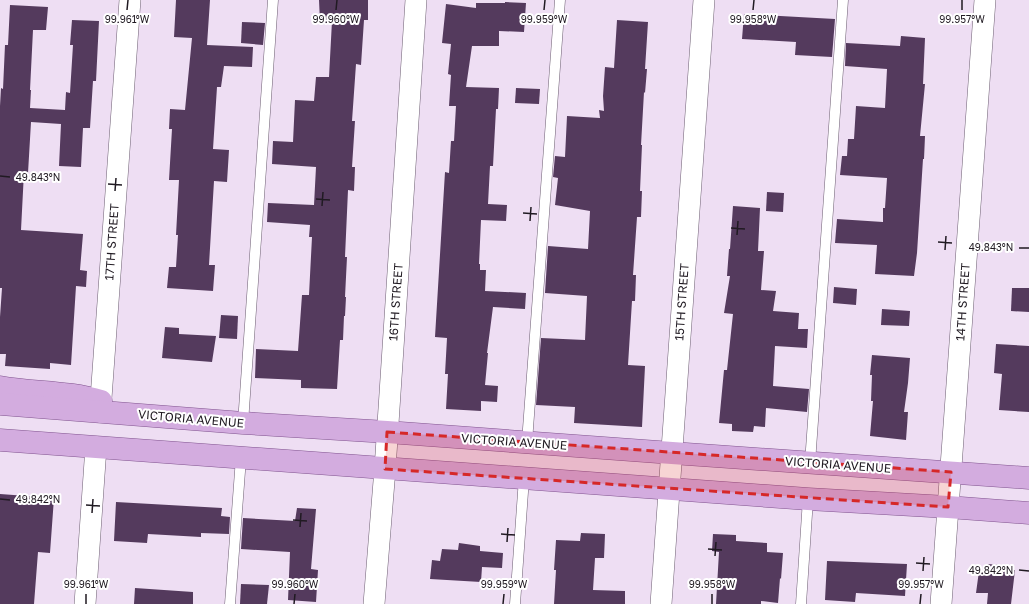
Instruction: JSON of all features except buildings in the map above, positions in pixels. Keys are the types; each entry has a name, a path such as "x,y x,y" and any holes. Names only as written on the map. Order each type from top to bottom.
{"main road":[{"path":"0,387 83,396 100,406"},
{"path":"0,404 100,406"},
{"name":"VICTORIA AVENUE","path":"100,406 152,416 243,424 387,432 1029,478"},
{"path":"0,440 808,499 1029,513"},
{"path":"0,449 54,444"}],"street":[{"name":"17TH STREET","path":"100,406 130,0"},
{"name":"16TH STREET","path":"374,604 385,468 416,0"},
{"name":"15TH STREET","path":"661,604 704,0"},
{"name":"14TH STREET","path":"941,604 985,0"},
{"path":"85,604 96,447"}],"lane":[{"path":"243,424 274,0"},
{"path":"527,442 560,0"},
{"path":"810,463 843,0"},
{"path":"230,604 241,458"},
{"path":"515,604 524,478"},
{"path":"801,604 808,499"}],"highlighted area":[{"path":"387,432 951,472 948,507 385,469"}]}
